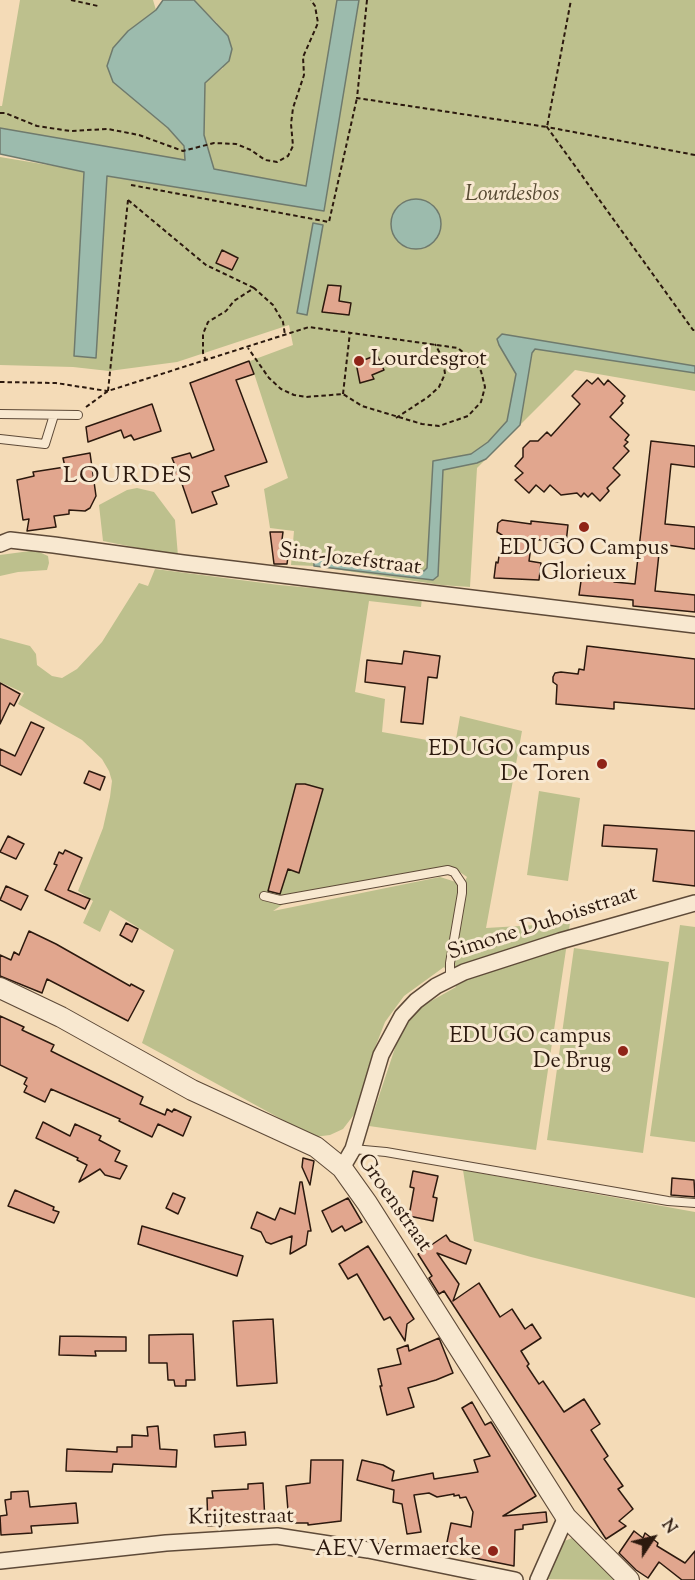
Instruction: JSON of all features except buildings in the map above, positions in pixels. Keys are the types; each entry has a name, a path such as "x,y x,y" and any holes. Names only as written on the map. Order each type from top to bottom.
{"street":[{"name":"Sint-Jozefstraat","path":"0,544 10,540 54,545 195,565 695,625"},
{"name":"Simone Duboisstraat","path":"342,1168 353,1149 381,1056 402,1016 416,1001 450,978 560,941 695,903"},
{"name":"Groenstraat","path":"0,988 70,1022 192,1090 316,1147 342,1168 367,1203 566,1516 629,1580"},
{"path":"538,1580 566,1516"},
{"name":"Krijtestraat","path":"0,1561 166,1543 277,1536 368,1550 446,1572 515,1580"}],"lane":[{"path":"0,414 78,415"},
{"path":"0,439 45,444 54,415"},
{"path":"264,896 279,900 448,870 454,872 462,884 462,893 450,963 450,978"},
{"path":"353,1149 386,1152 668,1201 695,1203"}],"path":[{"path":"71,0 98,6"},
{"path":"0,113 37,126 70,131 108,129 139,135 183,151 214,143 236,144 251,150 265,160 278,162 288,156 292,146 291,124 293,108 304,75 303,57 318,23 315,6 311,0"},
{"path":"131,185 329,222 357,98 367,0"},
{"path":"571,0 547,127 695,330"},
{"path":"357,98 547,127 695,154"},
{"path":"108,392 128,200 206,265 254,288 273,305 283,322 285,335"},
{"path":"206,361 203,353 203,334 208,322 226,311 234,301 254,288"},
{"path":"78,415 88,405 108,392 309,327 458,348 481,371 485,387 481,402 468,416 439,426 396,418 362,406 343,394 306,397 294,395 281,389 268,378 248,348"},
{"path":"343,394 350,332"},
{"path":"396,418 439,387 445,374 443,359 435,344"},
{"path":"0,381 56,383 108,392"}],"green space":[{"path":"20,0 153,0 156,10 128,31 113,82 168,128 184,147 186,161 0,128 0,106 2,106"},
{"path":"194,0 337,0 306,186 214,169 204,135 205,82 223,68 217,23"},
{"name":"Lourdesbos","path":"359,0 695,0 695,391 575,370 477,468 470,587 441,585 314,566 291,565 294,531 270,528 264,489 288,478 250,361 293,345 289,325 177,362 109,371 73,367 0,365 0,157 84,171 74,356 96,358 106,176 324,211"},
{"path":"137,488 154,492 175,520 178,556 103,541 99,505 127,490"},
{"path":"37,551 48,556 47,570 0,576 0,555"},
{"path":"155,569 279,585 422,598 421,607 369,601 355,692 385,699 382,732 455,745 460,716 522,731 486,928 570,923 536,1150 369,1126 396,1045 410,1019 424,1005 456,987 444,967 404,996 385,1022 373,1053 356,1112 343,1129 330,1135 314,1137 142,1043 174,950 110,910 100,932 83,923 93,901 78,891 103,828 112,781 102,759 82,740 18,704 24,693 0,682 0,638 30,646 36,654 37,665 52,676 62,678 77,669 102,642 139,583 148,586","holes":["446,867 454,868 467,877 465,881 456,882 440,877 273,911 298,894"]},
{"path":"539,791 580,798 568,881 527,875"},
{"path":"680,925 695,927 695,1142 650,1136"},
{"path":"574,948 669,962 643,1153 547,1140"},
{"path":"463,1170 695,1212 695,1298 474,1241"},
{"path":"572,1538 578,1539 622,1580 547,1579 562,1542"}],"shaded area":[{"path":"163,0 194,0 228,36 232,49 229,61 205,83 204,135 214,169 306,186 337,0 359,0 324,211 107,176 96,358 74,356 84,172 0,154 0,128 185,160 184,146 168,128 113,82 107,66 113,48 128,31 156,10"},
{"path":"416,199 434,206 441,224 434,242 416,249 398,242 391,224 398,206"},
{"path":"313,223 323,225 307,315 297,313"},
{"path":"502,334 695,366 695,373 535,349 532,353 520,425 486,459 443,470 438,576 433,580 314,566 314,558 388,568 424,571 427,568 433,461 471,454 488,442 507,421 516,374 499,345 497,339"}],"place":[{"name":"Lourdesgrot","path":"359,361"},
{"name":"EDUGO Campus Glorieux","path":"584,527"},
{"name":"EDUGO campus De Toren","path":"602,764"},
{"name":"EDUGO campus De Brug","path":"623,1051"},
{"name":"AEV Vermaercke","path":"493,1551"}],"district":[{"name":"LOURDES","path":"128,478"}]}
